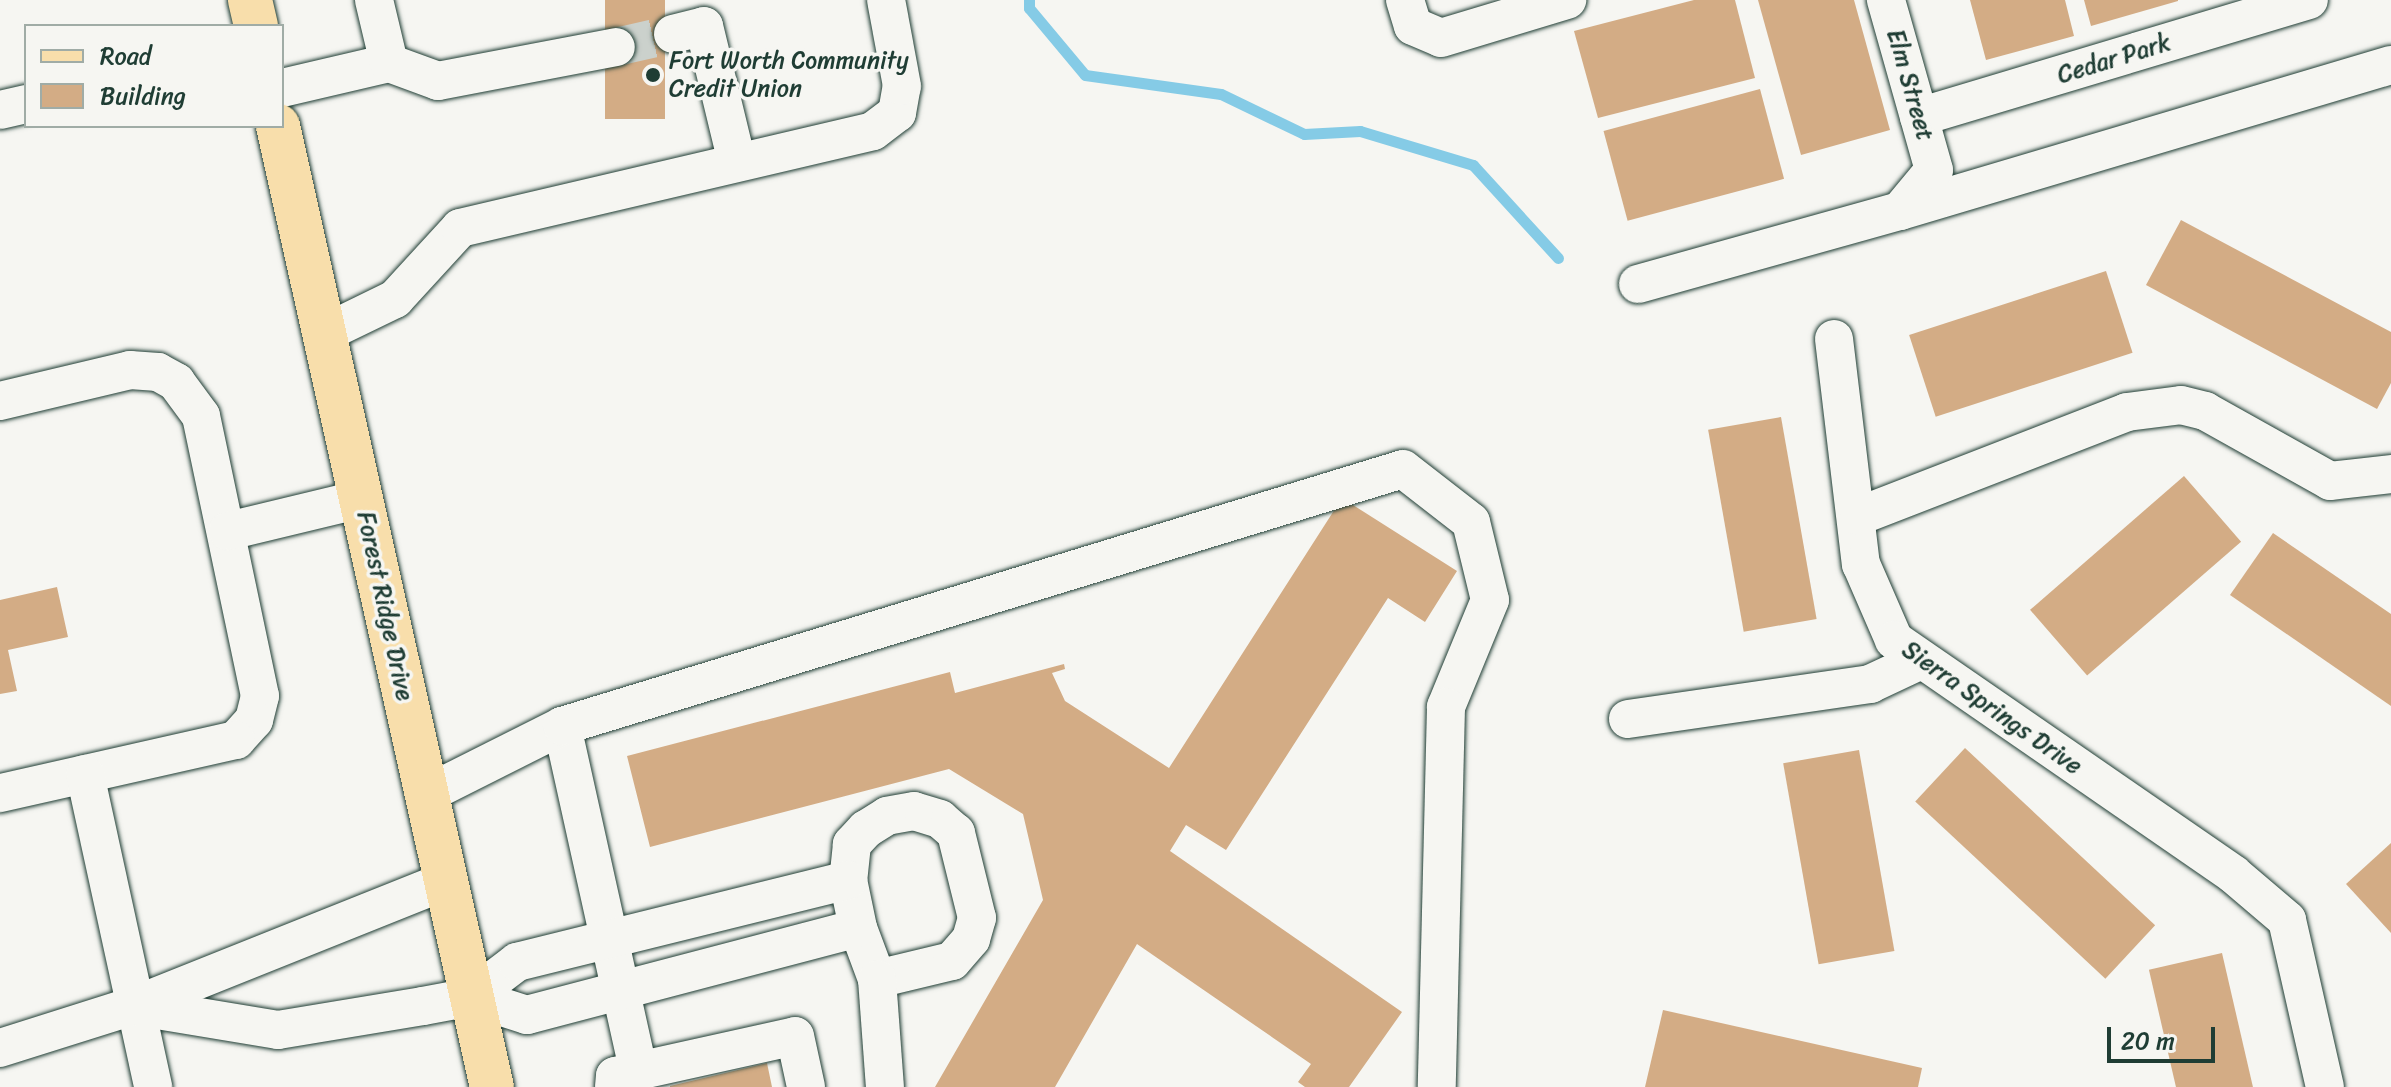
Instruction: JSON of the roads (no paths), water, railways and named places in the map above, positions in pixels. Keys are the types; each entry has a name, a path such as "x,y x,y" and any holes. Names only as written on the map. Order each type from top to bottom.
{"main road":[{"path":"250,0 256,24"},
{"name":"Forest Ridge Drive","path":"278,128 492,1087"}],"street":[{"path":"374,0 389,63"},
{"path":"1405,0 1413,26 1441,38 1567,0"},
{"name":"Elm Street","path":"1886,0 1934,170 1900,211"},
{"name":"Cedar Park","path":"1919,117 2228,12 2309,0"},
{"path":"325,333 395,299 460,228 873,131 897,113 902,86 890,4"},
{"path":"673,34 704,26 737,162"},
{"path":"284,88 389,63 438,81 616,47"},
{"path":"1638,284 1900,211 2391,65"},
{"path":"0,110 24,104"},
{"name":"Sierra Springs Drive","path":"1834,339 1859,516 1861,564 1880,616 1894,640 1919,661 2233,874 2287,920 2325,1087"},
{"path":"0,401 130,370 158,372 176,382 201,416 228,531 260,696 254,720 236,740 0,793"},
{"path":"1859,516 2127,412 2181,405 2205,411 2330,481 2391,474"},
{"path":"427,794 562,726 1403,469 1471,522 1490,600 1446,707 1437,1087"},
{"path":"228,531 361,499"},
{"path":"1628,719 1870,684 1919,661"},
{"path":"562,726 619,990 626,1078 795,1036 806,1087"},
{"path":"85,774 153,1087"},
{"path":"877,979 952,961 971,939 977,918 956,833 940,819 914,811 887,816 852,844 848,880 858,928 877,979 885,1087"},
{"path":"471,997 517,962 848,880"},
{"path":"0,1048 133,1006 446,881"},
{"path":"133,1006 278,1030 471,997 527,1015 858,928"}],"waterway":[{"path":"1029,0 1029,8 1085,75 1221,94 1304,134 1360,131 1473,165 1558,258"}],"tunnel":[{"path":"616,47 673,34"}],"place":[{"name":"Fort Worth Community Credit Union","path":"653,75"}]}
